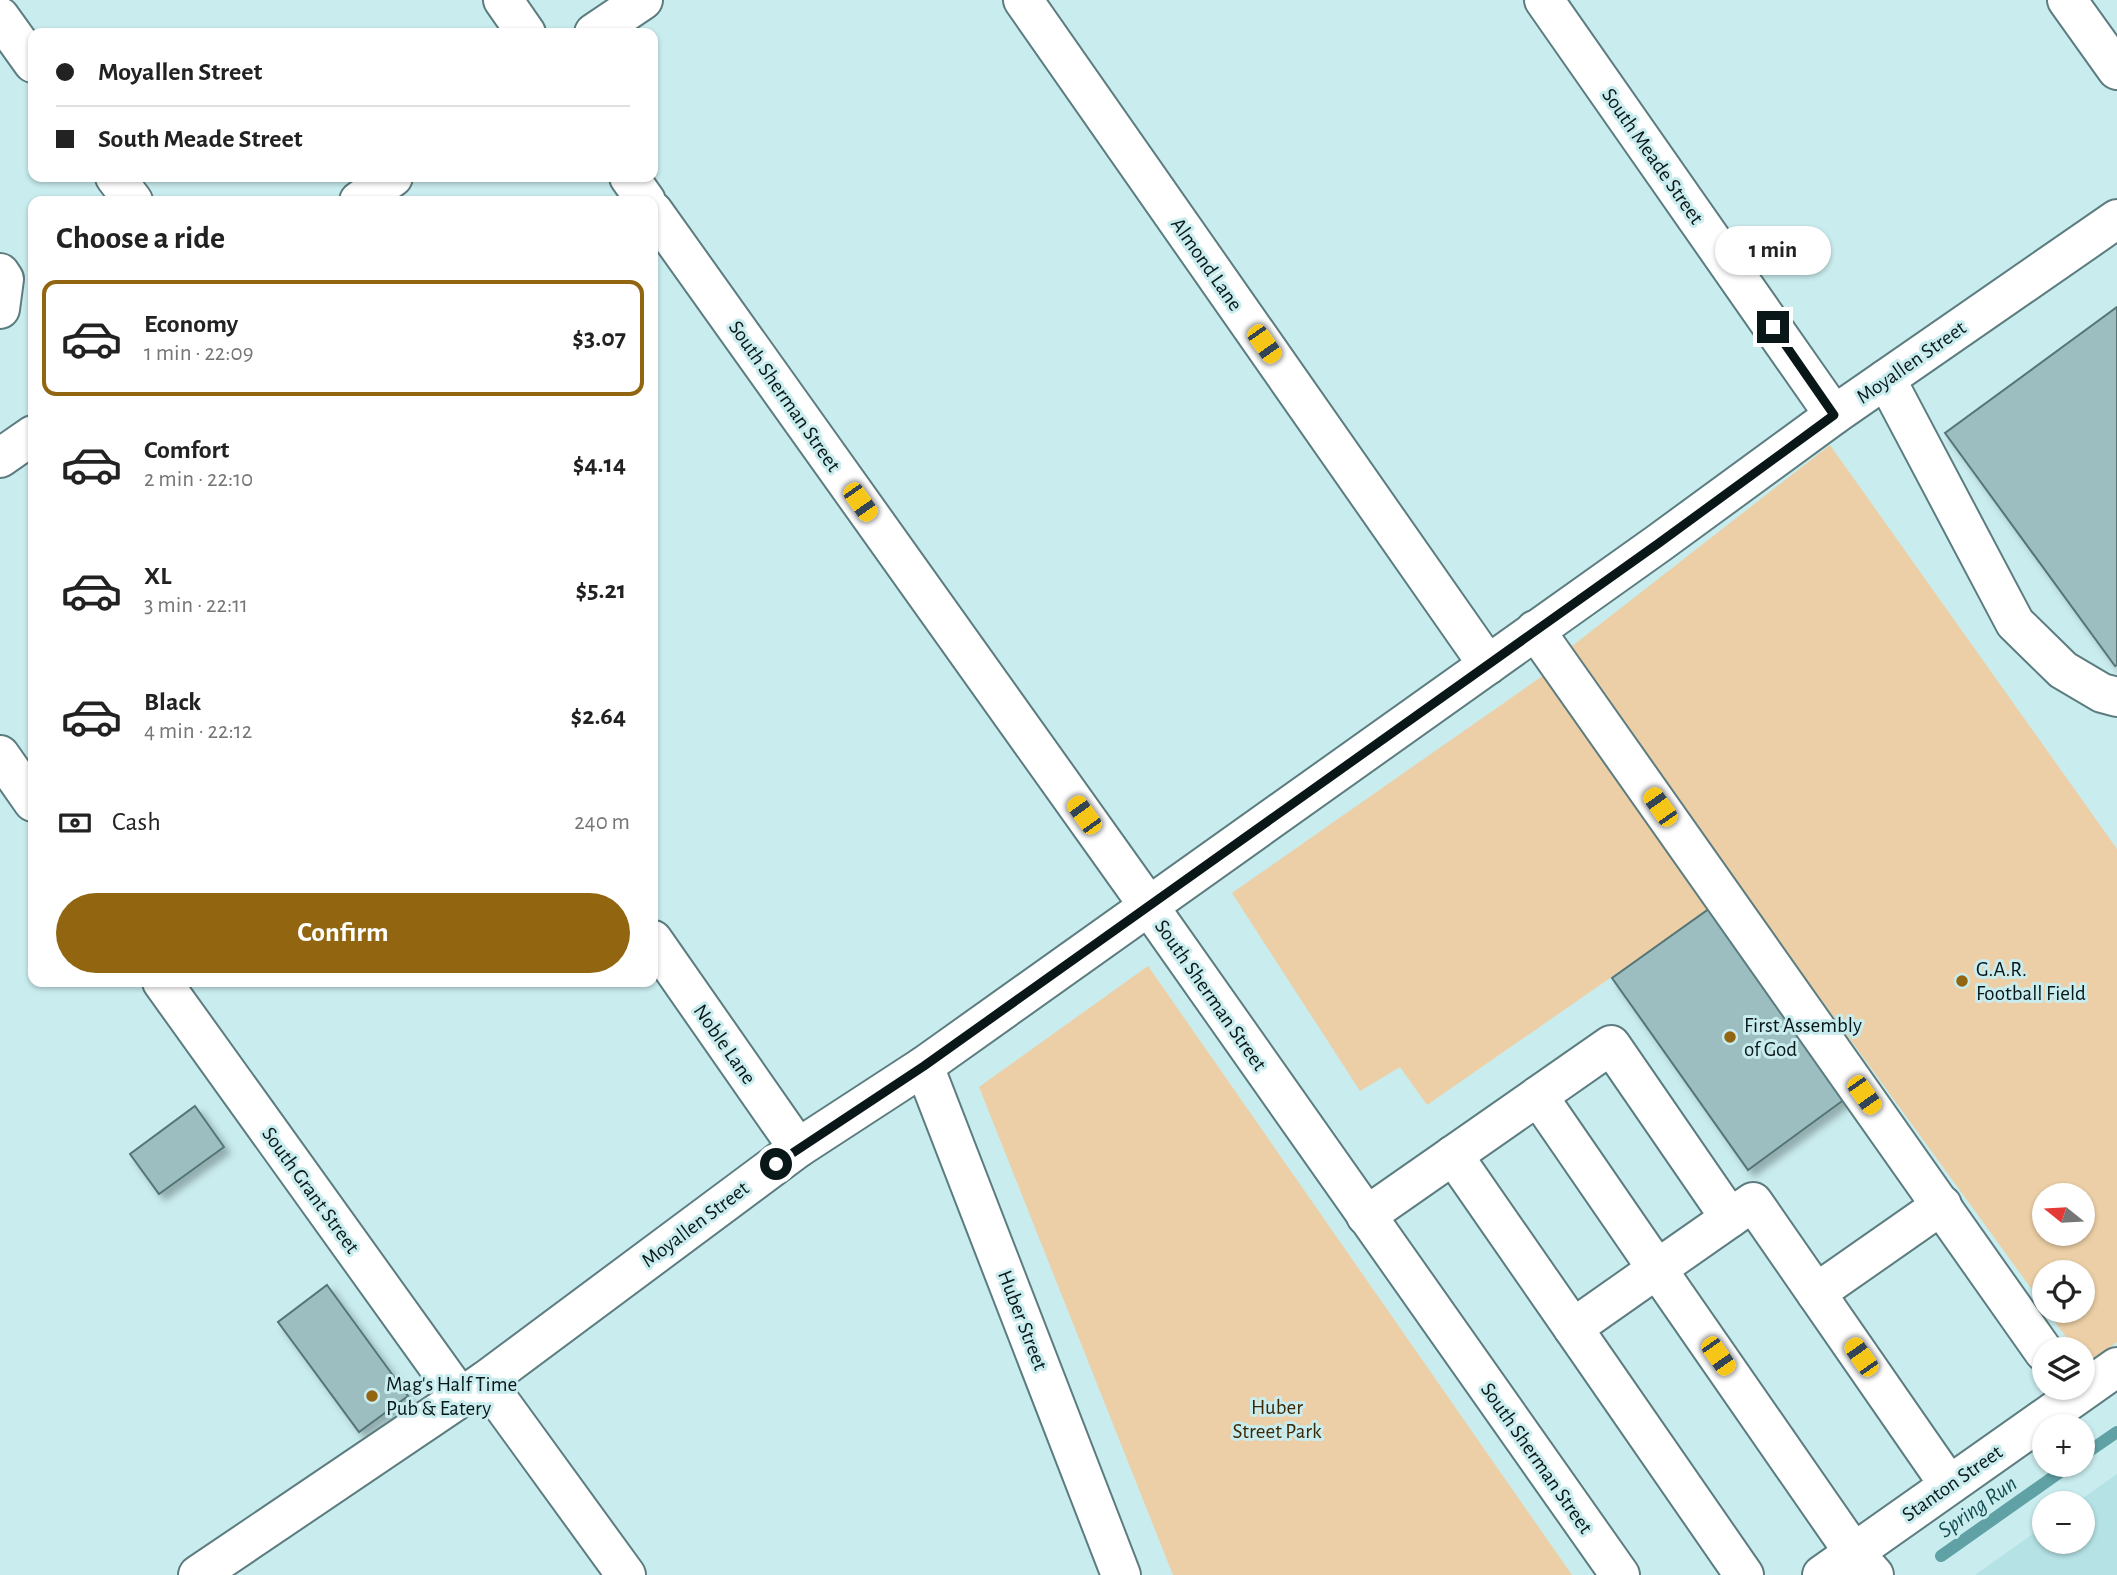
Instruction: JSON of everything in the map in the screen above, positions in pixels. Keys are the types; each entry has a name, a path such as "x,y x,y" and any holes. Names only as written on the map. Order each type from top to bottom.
{"street":[{"path":"503,0 523,28"},
{"path":"601,28 643,0"},
{"name":"Almond Lane","path":"1023,0 1488,665"},
{"name":"South Meade Street","path":"1544,0 1834,415"},
{"path":"2067,0 2117,70"},
{"path":"0,17 28,56"},
{"path":"366,196 386,182"},
{"name":"South Sherman Street","path":"658,218 1620,1575"},
{"name":"Moyallen Street","path":"198,1575 473,1389 798,1148 924,1066 1670,535 1834,415 2117,219"},
{"path":"0,273 4,279 0,309"},
{"path":"1886,379 2015,623 2063,670 2102,692 2117,697"},
{"path":"0,458 28,438"},
{"path":"1535,630 2034,1337"},
{"path":"0,755 28,795"},
{"name":"Noble Lane","path":"658,947 798,1148"},
{"name":"South Grant Street","path":"166,987 473,1389 626,1575"},
{"path":"1366,1216 1611,1045 1730,1218"},
{"name":"Huber Street","path":"924,1066 1121,1575"},
{"path":"1538,1096 1864,1564"},
{"path":"1453,1155 1744,1575"},
{"path":"1573,1328 1754,1202 1949,1485"},
{"path":"1816,1293 1942,1205"},
{"name":"Stanton Street","path":"2095,1379 2117,1367"},
{"name":"Stanton Street","path":"1822,1575 1864,1564 1949,1485 2061,1400"}],"shaded area":[{"path":"2117,1474 2117,1575 1975,1575 2032,1535 2032,1554 2095,1554 2093,1491"}],"green space":[{"name":"G.A.R. Football Field","path":"1830,445 2117,849 2117,1342 2095,1358 2095,1337 2066,1337 2056,1323 2095,1323 2095,1260 2032,1260 2032,1290 1740,888 1427,1105 1400,1067 1360,1091 1232,893 1571,656 1567,650"},
{"name":"Huber Street Park","path":"1148,966 1572,1575 1173,1575 979,1087"}],"building":[{"path":"2117,307 2117,665 2115,666 1945,433"},
{"name":"First Assembly of God","path":"1713,906 1849,1096 1748,1170 1612,978"},
{"path":"195,1106 224,1147 159,1194 130,1154"},
{"path":"327,1285 408,1396 359,1432 278,1322"}],"waterway":[{"name":"Spring Run","path":"2095,1447 2117,1432"},
{"name":"Spring Run","path":"1941,1556 2053,1477"}],"place":[{"name":"G.A.R. Football Field","path":"1962,981"},
{"name":"First Assembly of God","path":"1730,1037"},
{"name":"Mag's Half Time Pub & Eatery","path":"372,1396"}],"route":[{"path":"776,1164 924,1066 1659,543 1834,415 1773,327"}]}
